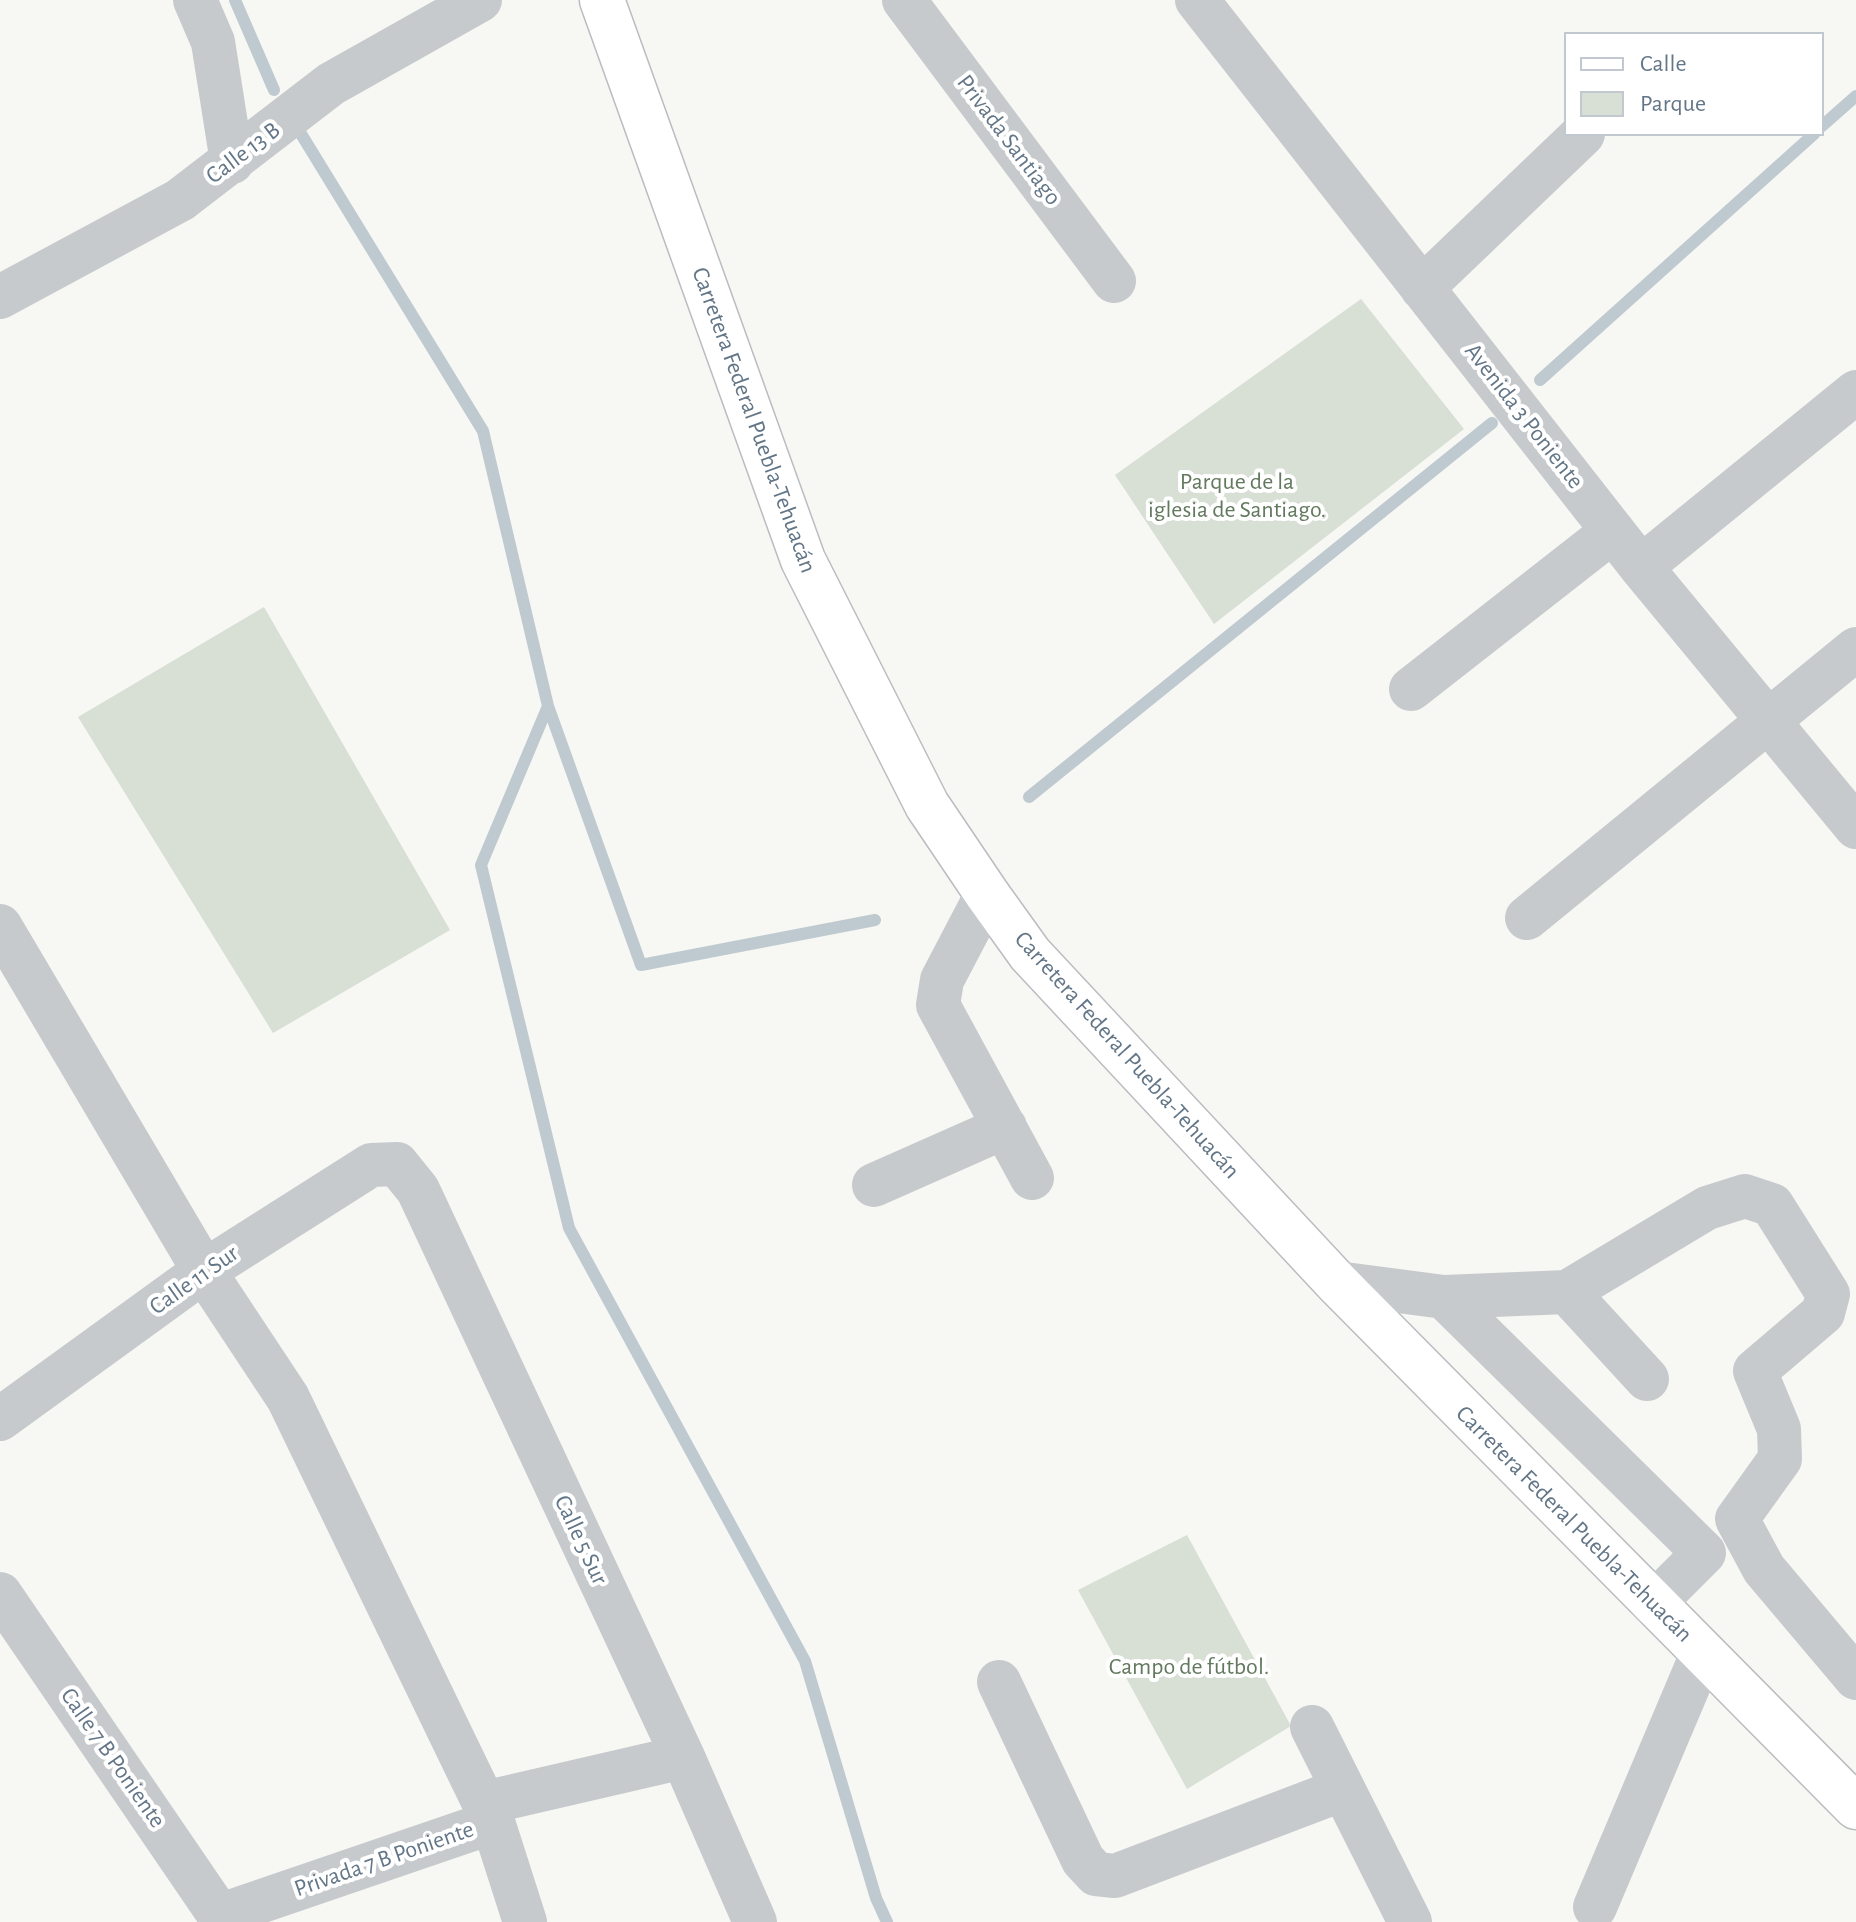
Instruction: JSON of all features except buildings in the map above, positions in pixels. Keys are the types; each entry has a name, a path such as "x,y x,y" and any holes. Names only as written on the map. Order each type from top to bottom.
{"main road":[{"name":"Carretera Federal Puebla-Tehuacán","path":"602,0 803,560 927,805 987,894 1030,954 1337,1283 1856,1807"}],"street":[{"path":"195,0 213,42 232,162"},
{"name":"Calle 13 B","path":"0,297 180,200 331,84 480,0"},
{"name":"Privada Santiago","path":"904,0 1114,281"},
{"name":"Avenida 3 Poniente","path":"1197,0 1641,567 1766,722 1856,827"},
{"path":"1422,288 1581,136"},
{"path":"1641,567 1856,392"},
{"path":"1411,689 1613,531"},
{"path":"1527,918 1856,649"},
{"path":"987,894 942,980 938,1005 1032,1178"},
{"path":"0,926 204,1271 288,1398 489,1813"},
{"path":"874,1185 1005,1127"},
{"name":"Calle 11 Sur","path":"0,1419 204,1271 371,1165 397,1164"},
{"name":"Calle 5 Sur","path":"397,1164 418,1190 683,1757 755,1922"},
{"path":"1337,1283 1444,1297 1567,1292 1707,1208 1745,1196 1772,1205 1828,1294 1823,1313 1755,1371 1779,1429 1780,1459 1737,1519 1653,1604"},
{"path":"1567,1292 1647,1379"},
{"path":"1444,1297 1704,1553"},
{"path":"1737,1519 1764,1569 1856,1678"},
{"name":"Calle 7 B Poniente","path":"0,1594 222,1918"},
{"path":"1595,1907 1702,1654"},
{"path":"999,1682 1083,1860 1096,1874 1115,1876 1341,1790"},
{"path":"1312,1727 1410,1922"},
{"name":"Privada 7 B Poniente","path":"222,1918 489,1813 683,1757"},
{"name":"Privada 7 B Poniente","path":"489,1813 525,1922"}],"green space":[{"name":"Parque de la iglesia de Santiago.","path":"1361,299 1464,429 1214,624 1115,475"},
{"path":"264,607 450,930 273,1033 78,717"},
{"name":"Campo de fútbol.","path":"1187,1535 1291,1726 1187,1789 1078,1590"}],"waterway":[{"path":"235,0 274,90"},
{"path":"1824,124 1856,96"},
{"path":"295,124 483,431 548,706 481,865 569,1228 805,1661 876,1898 887,1922"},
{"path":"1540,380 1812,136"},
{"path":"1029,797 1492,423"},
{"path":"548,706 641,965 875,920"}]}
